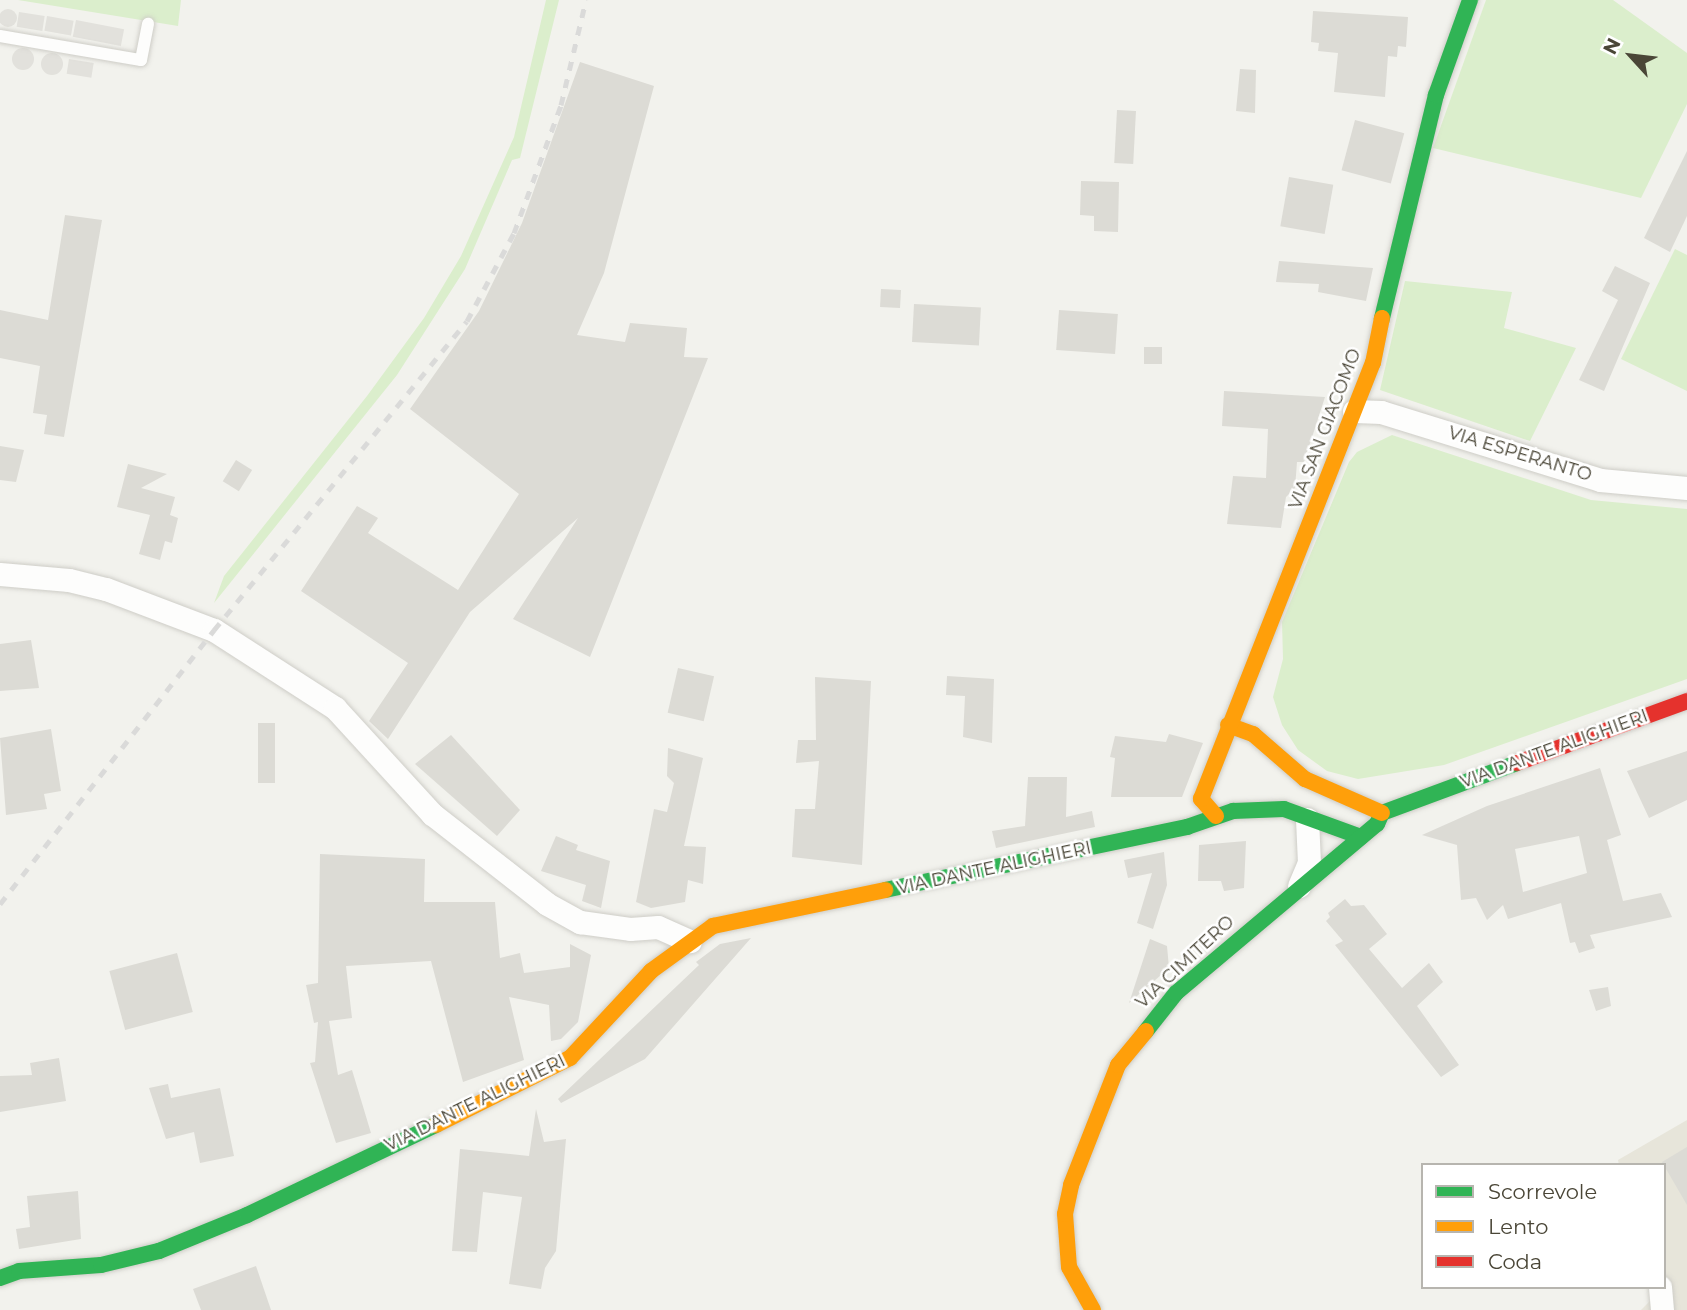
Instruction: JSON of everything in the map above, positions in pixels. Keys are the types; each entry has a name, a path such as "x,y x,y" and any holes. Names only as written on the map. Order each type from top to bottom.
{"street":[{"name":"VIA SAN GIACOMO","path":"1209,807 1228,725 1373,363 1407,201 1436,95 1470,0"},
{"name":"VIA ESPERANTO","path":"1354,411 1381,412 1600,480 1687,488"},
{"path":"0,573 69,580 106,589 214,630 335,708 432,814 547,904 580,922 630,929 659,927 690,941"},
{"name":"VIA DANTE ALIGHIERI","path":"1361,837 1377,824 1382,813 1687,701"},
{"path":"1228,725 1253,734 1305,779 1382,813"},
{"path":"1209,807 1272,808 1361,837"},
{"name":"VIA DANTE ALIGHIERI","path":"0,1278 19,1271 101,1265 159,1251 247,1215 498,1095 570,1058 651,971 713,926 1166,831 1209,807"},
{"path":"1299,886 1309,863 1307,819"},
{"name":"VIA CIMITERO","path":"1093,1310 1069,1267 1065,1214 1071,1185 1118,1065 1176,993 1299,886 1361,837"},
{"path":"1660,1289 1662,1310"}],"lane":[{"path":"0,36 141,60 148,24"}],"shaded area":[{"path":"8,9 14,12 17,18 14,24 8,27 2,24 -1,18 2,12"},
{"path":"19,12 45,16 42,31 17,27"},
{"path":"47,16 74,21 71,35 44,31"},
{"path":"76,20 124,29 121,46 73,37"},
{"path":"23,48 31,51 34,59 31,67 23,70 15,67 12,59 15,51"},
{"path":"52,53 60,56 63,64 60,72 52,75 44,72 41,64 44,56"},
{"path":"69,59 94,63 91,78 67,74"},
{"path":"1687,1120 1687,1310 1641,1310 1662,1289 1666,1289 1666,1163 1619,1163 1618,1160"}],"green space":[{"path":"18,0 181,0 178,26"},
{"path":"546,0 559,0 520,158 512,160 465,269 397,375 214,603 224,576 367,396 424,318 461,256 514,137"},
{"path":"1486,0 1613,0 1687,53 1687,104 1641,198 1433,148"},
{"path":"1675,249 1687,255 1687,391 1621,359"},
{"path":"1405,281 1512,292 1504,328 1576,348 1530,441 1380,390"},
{"path":"1392,435 1591,500 1687,509 1687,679 1444,765 1358,779 1327,771 1298,750 1282,725 1273,697 1283,659 1282,622 1349,462 1357,452"}],"building":[{"path":"1313,11 1408,17 1406,47 1398,46 1397,57 1388,56 1385,97 1334,92 1338,53 1318,51 1319,43 1311,42"},
{"path":"580,62 654,86 604,273 577,335 625,342 630,323 687,328 684,357 708,358 590,657 513,619 578,518 470,612 388,739 369,721 408,663 301,591 357,506 378,518 368,533 458,590 519,494 410,409 479,311 522,223"},
{"path":"1240,69 1256,70 1255,113 1236,111"},
{"path":"1117,110 1136,111 1133,164 1114,163"},
{"path":"1355,120 1404,133 1391,183 1342,170"},
{"path":"1687,151 1687,216 1670,252 1644,238"},
{"path":"1289,177 1333,185 1325,234 1280,226"},
{"path":"1081,181 1119,182 1118,232 1094,231 1094,216 1080,215"},
{"path":"65,215 102,220 64,437 44,434 47,415 33,413 40,366 0,358 0,310 48,320"},
{"path":"1279,261 1373,268 1366,301 1318,292 1319,284 1276,282"},
{"path":"1615,266 1650,283 1604,391 1579,380 1618,300 1602,291"},
{"path":"881,289 901,290 900,308 880,307"},
{"path":"914,304 981,308 979,345 912,342"},
{"path":"1059,310 1118,314 1115,354 1056,350"},
{"path":"1144,347 1162,347 1162,364 1144,364"},
{"path":"1224,391 1325,397 1304,462 1297,462 1295,488 1286,497 1281,528 1227,524 1233,476 1266,478 1268,429 1222,426"},
{"path":"0,446 24,450 16,482 0,480"},
{"path":"236,460 252,470 239,491 223,481"},
{"path":"128,464 167,474 141,488 175,497 170,515 178,518 172,543 165,541 160,560 139,554 150,515 117,507"},
{"path":"31,640 39,688 0,691 0,644"},
{"path":"678,668 714,676 704,721 668,713"},
{"path":"947,676 994,679 992,743 963,737 965,696 946,695"},
{"path":"815,677 871,681 862,865 792,857 795,809 815,809 819,761 796,763 798,740 816,740"},
{"path":"258,723 275,723 275,783 258,783"},
{"path":"51,729 61,791 44,794 47,809 6,815 0,738"},
{"path":"1169,734 1203,743 1182,797 1111,797 1115,758 1110,757 1115,736 1166,742"},
{"path":"451,735 520,810 497,836 415,764"},
{"path":"668,748 703,758 684,846 706,847 703,884 688,880 685,902 651,908 636,902 654,809 667,812 674,783 667,776"},
{"path":"1687,751 1687,800 1649,818 1627,771"},
{"path":"1600,768 1621,835 1607,840 1623,901 1661,893 1672,917 1590,935 1595,948 1579,953 1575,942 1570,943 1561,903 1508,919 1503,905 1487,920 1476,898 1461,900 1457,845 1422,835 1487,806","holes":["1579,836 1587,873 1523,892 1515,849"]},
{"path":"1028,777 1067,777 1066,817 1092,811 1095,827 996,848 992,831 1025,826"},
{"path":"556,836 578,845 576,850 610,861 601,908 582,901 586,885 541,871"},
{"path":"1246,841 1244,888 1224,891 1221,881 1198,881 1199,845"},
{"path":"1164,852 1167,885 1153,929 1137,923 1152,873 1128,878 1124,860"},
{"path":"320,854 425,859 424,902 495,902 500,958 520,953 524,973 570,967 570,944 591,955 578,1022 561,1039 551,1041 549,1005 509,997 524,1060 463,1082 431,961 346,966 352,1018 329,1021 338,1075 352,1070 371,1133 336,1143 310,1063 315,1062 318,1022 314,1023 306,985 318,983"},
{"path":"1345,899 1351,906 1364,905 1387,934 1369,949 1402,988 1429,963 1443,982 1417,1006 1459,1065 1441,1077 1335,945 1343,941 1326,921 1330,917 1328,913"},
{"path":"751,938 645,1059 561,1103 558,1099 699,965 696,962 720,944"},
{"path":"1150,939 1167,946 1169,968 1129,1003"},
{"path":"177,953 193,1012 125,1030 109,971"},
{"path":"1608,987 1611,1006 1596,1011 1589,990"},
{"path":"59,1058 66,1101 0,1112 0,1076 32,1075 30,1063"},
{"path":"168,1084 171,1098 220,1088 234,1156 200,1163 194,1132 166,1139 149,1088"},
{"path":"536,1109 544,1142 566,1139 556,1251 545,1268 541,1289 509,1284 522,1197 483,1192 477,1252 452,1251 460,1149 529,1156"},
{"path":"1687,1147 1687,1205 1666,1169 1666,1163 1662,1162"},
{"path":"78,1191 81,1239 19,1249 16,1229 30,1227 27,1196"},
{"path":"256,1266 271,1310 201,1310 193,1289"}],"railway":[{"path":"0,904 214,630 467,321 514,233 561,105 586,0"}],"traffic: fast":[{"path":"1382,318 1436,95 1470,0"},
{"path":"1146,1031 1176,993 1377,824 1382,813 1517,763"},
{"path":"885,890 1187,827 1233,811 1284,809 1361,837"},
{"path":"0,1278 19,1271 101,1265 159,1251 247,1215 436,1125"}],"traffic: slow":[{"path":"1216,816 1201,799 1373,363 1382,318"},
{"path":"1228,725 1253,734 1305,779 1382,813"},
{"path":"436,1125 570,1058 651,971 713,926 885,890"},
{"path":"1093,1310 1069,1267 1065,1214 1071,1185 1118,1065 1146,1031"}],"traffic: jam":[{"path":"1517,763 1687,701"}]}
